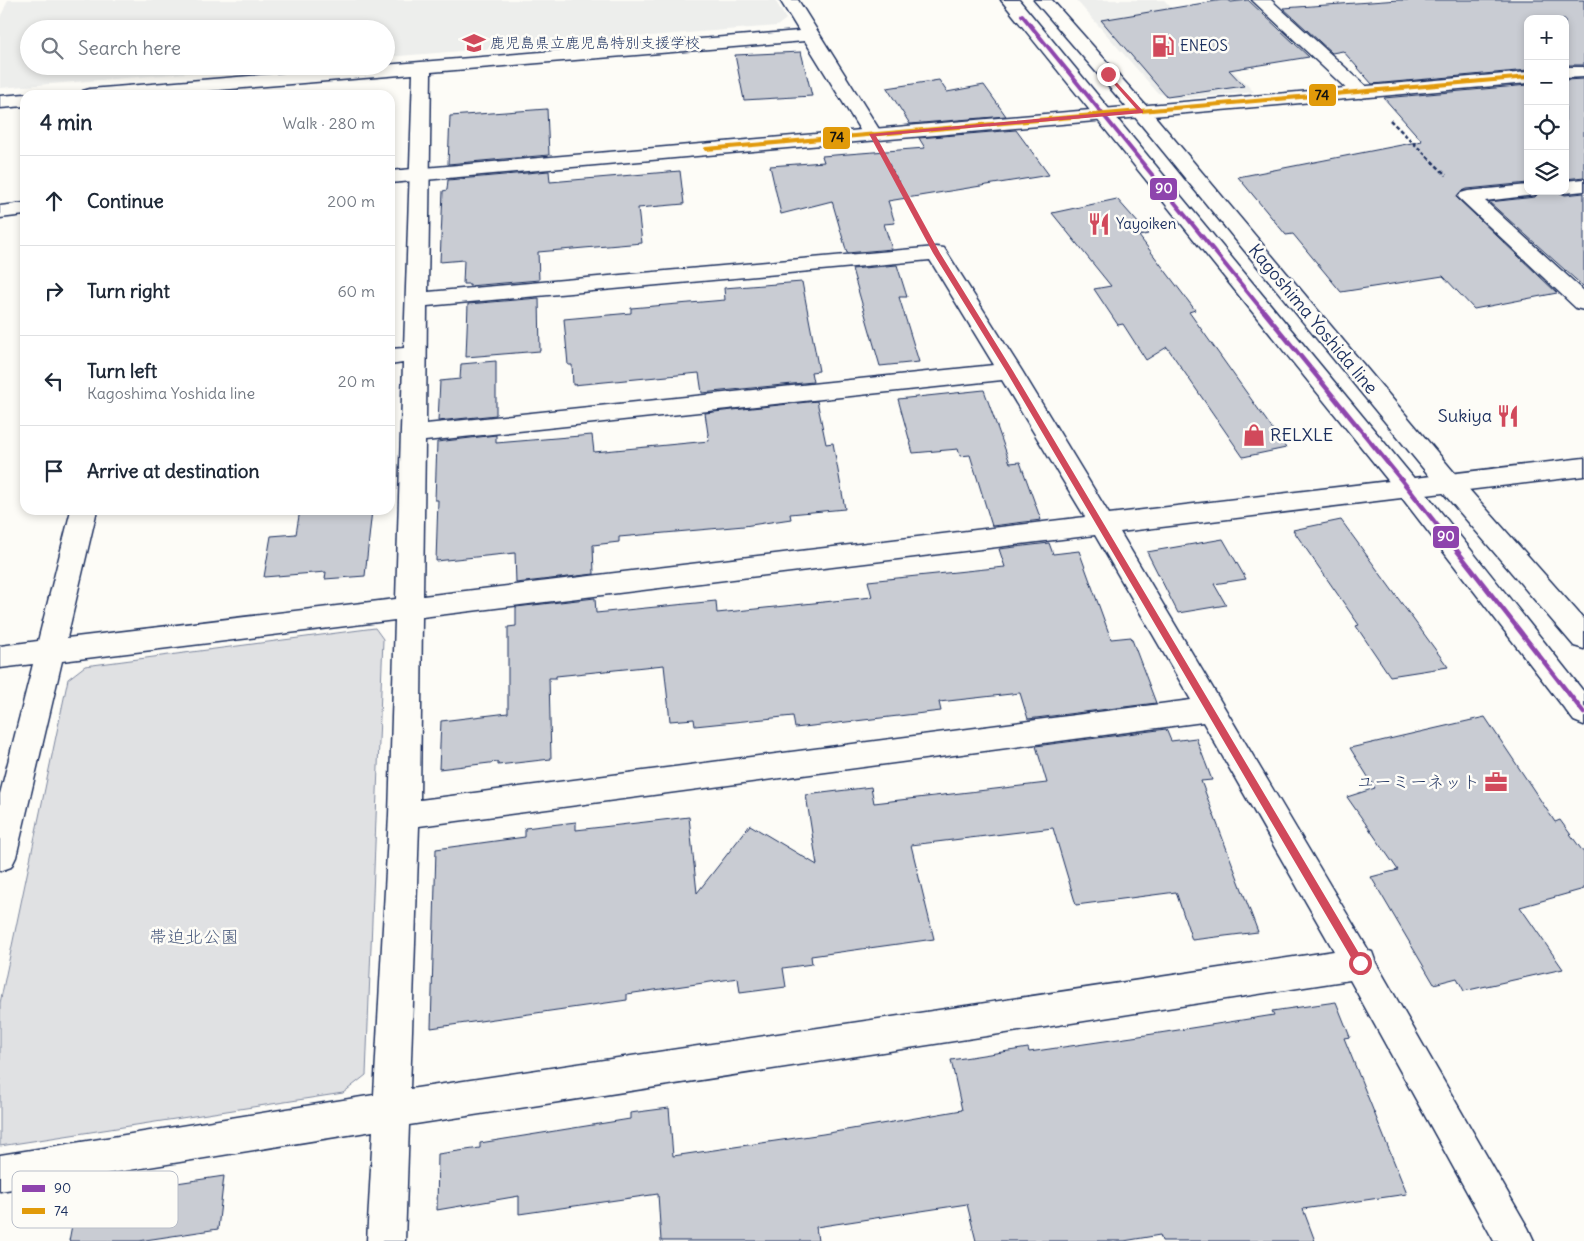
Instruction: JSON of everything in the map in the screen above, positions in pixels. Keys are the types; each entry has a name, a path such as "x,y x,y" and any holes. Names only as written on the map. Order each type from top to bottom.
{"street":[{"path":"789,0 872,134"},
{"name":"Kagoshima Yoshida line","path":"1010,0 1408,488 1584,714"},
{"name":"Kagoshima Yoshida line","path":"1043,0 1141,112 1449,483 1584,638"},
{"path":"1261,0 1361,92"},
{"path":"395,70 810,36"},
{"path":"386,1241 404,815 414,434 403,356 417,300 422,68"},
{"path":"1569,73 1584,72"},
{"path":"151,90 336,75"},
{"path":"395,176 1524,77"},
{"path":"0,102 20,100"},
{"path":"1569,187 1584,185"},
{"path":"1468,197 1524,191"},
{"path":"1468,197 1584,303"},
{"path":"0,212 20,210"},
{"path":"417,300 936,253 1010,371 1360,963 1515,1241"},
{"path":"414,434 1010,371"},
{"path":"0,657 1584,467"},
{"path":"0,857 83,515"},
{"path":"404,815 1210,709"},
{"path":"12,1171 392,1110 1360,963"}],"path":[{"path":"1361,92 1468,197"},
{"path":"872,134 936,253"}],"shaded area":[{"name":"鹿児島県立鹿児島特別支援学校","path":"8,0 775,0 786,19 777,26 395,56 395,20 20,20 20,75 162,75 0,88 0,18"},
{"name":"ENEOS","path":"1076,0 1164,0 1254,92 1180,99 1158,93"}],"green space":[{"name":"帯迫北公園","path":"375,628 383,639 366,1075 343,1093 0,1146 0,1003 68,679 85,666"}],"building":[{"path":"1222,0 1231,2 1248,0 1309,57 1229,70 1244,86 1167,97 1101,20"},
{"path":"1399,0 1584,0 1584,65 1569,65 1569,15 1524,15 1524,70 1372,84 1343,51 1332,53 1283,8"},
{"path":"801,52 812,96 744,100 735,55"},
{"path":"1584,79 1584,177 1569,179 1569,105 1569,80"},
{"path":"939,80 947,92 984,85 1006,116 910,124 887,88"},
{"path":"1524,85 1524,183 1467,189 1460,192 1456,197 1557,293 1474,309 1443,276 1341,292 1293,234 1286,235 1238,177 1422,141 1384,98"},
{"path":"547,109 549,155 448,164 450,116"},
{"path":"1016,130 1049,175 888,201 895,223 884,224 892,249 847,253 832,201 781,214 770,166 824,162 822,156 925,148 919,138"},
{"path":"549,171 550,182 680,171 684,204 638,208 642,243 538,252 539,280 469,286 469,284 463,284 464,260 440,262 443,191 447,190 448,180"},
{"path":"1584,193 1584,287 1489,202 1535,197 1537,195"},
{"path":"1117,199 1148,234 1139,236 1195,310 1189,312 1286,448 1243,457 1167,347 1146,360 1123,324 1118,325 1094,289 1111,286 1052,213"},
{"path":"897,265 907,297 899,297 919,362 880,366 852,269"},
{"path":"802,282 819,371 811,372 813,382 702,393 699,373 573,385 572,365 568,365 564,319 631,313 631,308 725,300 724,288"},
{"path":"539,298 540,351 466,357 468,304"},
{"path":"496,361 496,415 438,421 440,381 460,379 461,364"},
{"path":"984,390 1010,463 1020,462 1041,520 992,526 970,455 960,456 958,449 913,453 898,399"},
{"path":"817,401 826,444 833,443 845,509 790,514 791,519 744,526 619,537 619,542 593,545 594,574 516,583 515,553 436,561 438,500 435,500 437,442 496,435 496,443 592,435 594,452 709,441 705,413"},
{"path":"299,515 371,515 365,576 325,579 326,572 264,577 271,536 296,534"},
{"path":"1341,520 1448,667 1390,676 1356,626 1359,625 1293,530"},
{"path":"1223,539 1246,579 1214,584 1226,605 1178,613 1147,552"},
{"path":"1049,543 1053,554 1079,551 1111,639 1131,637 1156,703 1028,719 1020,693 939,702 941,711 795,728 793,716 695,726 694,719 670,721 664,665 549,678 551,759 498,765 498,762 439,769 441,721 508,713 508,627 516,626 516,607 595,598 596,613 716,601 717,613 872,597 868,581 1005,567 999,549"},
{"path":"1485,717 1555,822 1560,820 1584,853 1584,889 1520,907 1563,969 1464,991 1457,978 1434,984 1371,877 1398,870 1347,797 1375,788 1350,748"},
{"path":"1166,729 1171,741 1196,738 1212,780 1201,781 1258,932 1192,940 1176,892 1076,905 1053,828 911,845 934,939 811,956 812,964 783,968 786,987 740,993 738,978 627,994 627,1000 431,1028 436,849 525,837 525,828 576,822 576,830 689,817 697,893 750,825 817,865 806,795 871,787 874,803 1047,783 1036,746"},
{"path":"1336,1002 1350,1037 1344,1038 1407,1194 1303,1209 1315,1241 1162,1241 1160,1235 1124,1241 976,1241 967,1204 816,1227 818,1241 661,1241 658,1194 519,1214 519,1196 437,1210 438,1154 480,1148 480,1143 630,1119 630,1113 669,1108 673,1156 823,1134 962,1110 951,1060 1028,1048 1029,1052 1153,1034 1274,1015 1272,1011"},
{"path":"224,1176 218,1229 139,1241 69,1241 71,1228 178,1228 178,1183"}],"transit line":[{"name":"90","path":"1022,15 1408,488 1584,713"},
{"name":"74","path":"706,149 1524,77"}],"place":[{"name":"鹿児島県立鹿児島特別支援学校","path":"474,43"},
{"name":"ENEOS","path":"1163,46"},
{"name":"Yayoiken","path":"1099,224"},
{"name":"Sukiya","path":"1508,416"},
{"name":"RELXLE","path":"1254,435"},
{"name":"ユーミーネット","path":"1496,782"}],"route":[{"path":"1108,74 1141,112 872,134 936,253 1010,371 1360,963"}]}
